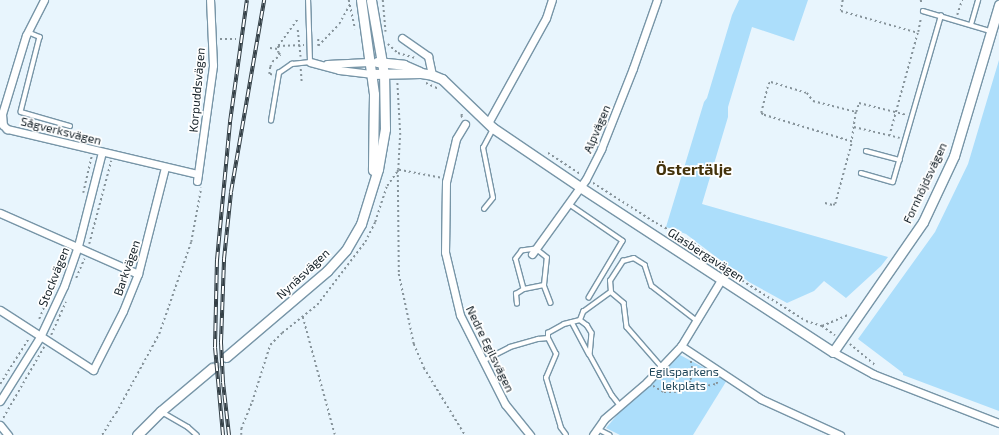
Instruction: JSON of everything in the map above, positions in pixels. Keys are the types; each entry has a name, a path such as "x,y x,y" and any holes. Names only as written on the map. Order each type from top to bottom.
{"street":[{"name":"Sågverksvägen","path":"44,0 28,32 2,114 1,125 7,129 165,167 198,178"},
{"name":"Korpuddsvägen","path":"198,178 213,65 210,0"},
{"name":"Nynäsvägen","path":"361,0 371,74 375,125 372,190"},
{"name":"Nynäsvägen","path":"226,357 337,261 361,224 378,169 385,129 384,74 371,0"},
{"path":"490,125 543,24 552,0"},
{"name":"Alpvägen","path":"534,251 586,179 601,149 633,68 657,0"},
{"name":"Fornhöjdsvägen","path":"833,352 923,222 954,156 999,5"},
{"path":"402,38 428,56 432,75"},
{"path":"310,62 323,64 369,62"},
{"name":"Glasbergavägen","path":"369,62 382,62 408,66 422,78"},
{"path":"323,64 339,70 371,74"},
{"name":"Glasbergavägen","path":"371,74 422,78 432,75 449,84 490,125 580,187 833,352 873,374 999,423"},
{"name":"Nedre Egilsvägen","path":"465,124 456,139 447,179 445,252 460,315 505,404 530,435"},
{"name":"Stockvägen","path":"0,401 40,337 64,286 78,246 102,152"},
{"name":"Barkvägen","path":"40,337 93,370 123,311 138,274 165,167"},
{"path":"0,213 78,246 138,274"},
{"path":"593,435 604,419 619,404 646,382 681,346 721,280"},
{"path":"0,310 40,337"},
{"path":"681,346 761,399 840,435"},
{"path":"137,435 161,411 212,368"},
{"path":"0,425 8,435"}],"lane":[{"path":"271,121 279,73 286,66 295,63 310,62 308,0"},
{"path":"971,25 978,0"},
{"path":"923,11 991,31"},
{"path":"861,173 893,182 941,16"},
{"path":"28,32 40,38 21,112 70,126"},
{"path":"484,209 493,198 483,148 490,125"},
{"path":"866,151 900,160"},
{"path":"569,204 623,241 590,298"},
{"path":"524,289 516,259 522,251 534,251 547,258 544,285 551,304"},
{"path":"610,292 610,281 623,261 634,258 645,265 652,286 696,320"},
{"path":"517,304 516,294 524,289 544,285"},
{"path":"580,320 583,312 610,292"},
{"path":"610,292 624,303 627,327 661,366"},
{"path":"566,435 561,428 546,378 556,354 548,338 548,333 580,320 587,325 592,333 590,355"},
{"path":"572,322 612,395 619,404"},
{"path":"483,361 510,347 538,339 548,338"},
{"path":"161,411 188,427 197,435"},
{"path":"598,428 610,435"}],"path":[{"path":"349,0 356,32"},
{"path":"383,0 387,37"},
{"path":"843,0 840,11 918,32"},
{"path":"956,20 962,0"},
{"path":"278,46 318,46 339,24 351,4"},
{"path":"890,135 923,11"},
{"path":"278,77 269,74 272,62 280,56 278,46 298,18"},
{"path":"318,38 318,46"},
{"path":"212,39 236,39"},
{"path":"387,44 398,52 429,63"},
{"path":"270,48 278,49"},
{"path":"422,78 443,90"},
{"path":"852,142 763,115 761,113 768,84 771,82 807,93 813,101 856,112"},
{"path":"396,83 401,83"},
{"path":"852,142 856,112 859,103 912,117"},
{"path":"825,203 832,205 835,204 855,126 906,139"},
{"path":"547,153 656,223 694,243 738,278 806,321 822,326 879,368"},
{"path":"87,251 111,161"},
{"path":"447,179 398,170 399,274 414,344 421,362 465,435"},
{"path":"102,435 116,413 159,334 191,242 202,182 198,178"},
{"path":"822,326 852,313"},
{"path":"303,317 335,435"},
{"path":"692,388 690,381 694,374 690,358 693,354"},
{"path":"646,382 664,392 683,391 716,384 723,374"},
{"path":"241,429 242,435"}],"green space":[{"path":"739,0 808,0 794,41 752,27 728,107 728,117 702,204 888,257 881,266 846,298 824,281 814,291 787,303 749,282 686,234 666,227 704,102 707,98 732,15"},
{"path":"999,60 999,411 903,375 903,373 858,339 935,232 968,164"},
{"name":"Egilsparkens lekplats","path":"680,355 727,380 693,435 620,435 606,428 618,414"}],"tunnel":[{"path":"212,368 226,357"}],"railway":[{"path":"223,435 215,347 217,260 230,122 247,0"},
{"path":"229,435 223,382 221,342 224,259 231,192 264,0"}],"district":[{"name":"Östertälje","path":"694,169"}]}
